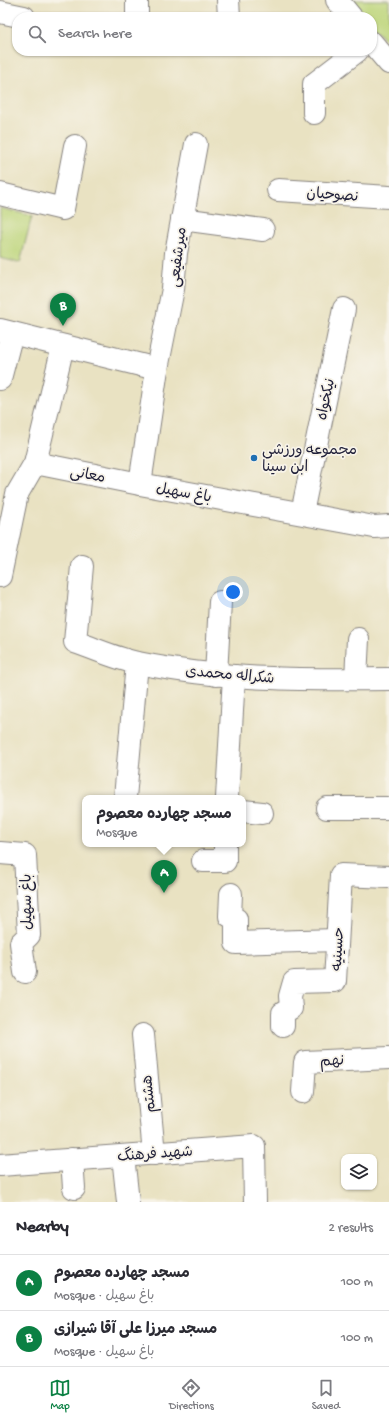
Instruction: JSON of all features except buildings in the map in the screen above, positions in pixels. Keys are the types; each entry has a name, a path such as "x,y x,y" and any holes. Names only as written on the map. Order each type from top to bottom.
{"street":[{"path":"137,0 137,12"},
{"path":"228,0 229,12"},
{"path":"337,0 347,12"},
{"path":"0,12 12,14"},
{"path":"377,49 389,63"},
{"path":"314,113 314,84 350,56"},
{"name":"میرشفیعی","path":"157,369 173,289 176,253 196,144"},
{"path":"0,194 63,209 75,146"},
{"name":"نصوحیان","path":"278,190 389,197"},
{"path":"182,219 264,230"},
{"name":"نیکخواه","path":"302,513 344,309"},
{"path":"0,379 6,332 157,369"},
{"path":"0,576 9,492 35,463 63,346"},
{"name":"باغ سهیل","path":"157,369 140,484 374,527 389,526"},
{"name":"معانی","path":"35,463 140,484"},
{"name":"شکراله محمدی","path":"82,566 75,642 137,663 225,676 389,679"},
{"path":"220,602 225,676 227,795"},
{"path":"356,679 358,639"},
{"path":"126,795 137,663"},
{"path":"327,808 389,808"},
{"path":"203,861 225,861 225,847"},
{"name":"باغ سهیل","path":"0,853 25,855 29,935 21,943 25,972"},
{"name":"حسینیه","path":"282,1026 282,1013 291,1008 290,996 294,982 335,981 341,875 389,877"},
{"path":"230,894 230,916 236,919 236,943 337,940"},
{"name":"هشتم","path":"143,1034 154,1154"},
{"name":"نهم","path":"303,1092 305,1062 389,1058"},
{"name":"شهید فرهنگ","path":"0,1165 254,1146 255,1202"},
{"path":"123,1156 128,1202"},
{"path":"72,1159 74,1188"}],"green space":[{"path":"353,0 389,0 389,44 377,29 377,12 363,12"},
{"path":"0,208 32,216 20,263 0,258"}],"place":[{"name":"مسجد میرزا علی آقا شیرازی","path":"63,326"},
{"name":"مجموعه ورزشی ابن سینا","path":"254,458"},
{"name":"مسجد چهارده معصوم","path":"164,893"}]}
